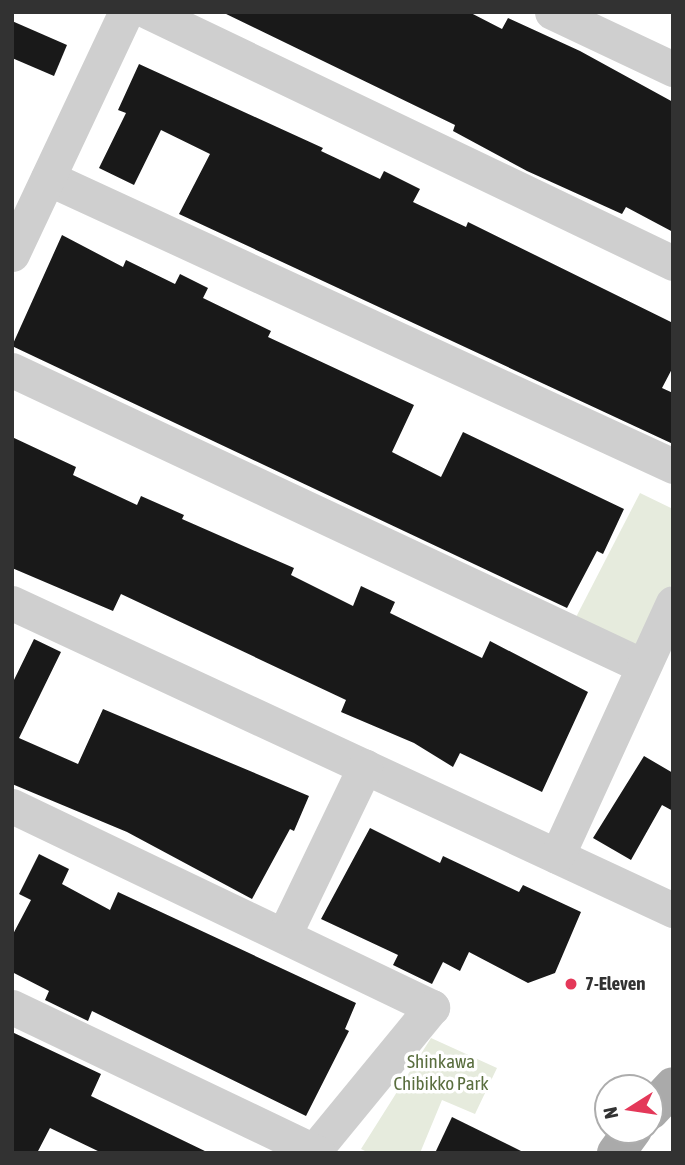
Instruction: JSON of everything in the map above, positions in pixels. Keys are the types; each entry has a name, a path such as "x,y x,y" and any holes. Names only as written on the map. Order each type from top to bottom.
{"street":[{"path":"552,12 673,69"},
{"path":"12,254 125,15 673,263"},
{"path":"48,178 673,466"},
{"path":"12,370 643,666"},
{"path":"12,603 673,910"},
{"path":"557,856 673,603"},
{"path":"284,935 365,767"},
{"path":"12,806 432,1007 315,1152 12,1007"}],"green space":[{"path":"640,493 673,509 673,581 639,654 574,621"},
{"name":"Shinkawa Chibikko Park","path":"431,1038 497,1068 475,1114 442,1100 420,1153 369,1153 361,1149"}],"building":[{"path":"222,12 469,12 502,29 508,18 580,51 673,102 673,232 626,207 622,214 527,171 453,131 455,125"},
{"path":"12,21 67,45 54,76 12,58"},
{"path":"139,64 323,148 321,151 380,179 384,171 420,189 413,202 466,227 468,222 673,323 673,367 662,388 673,393 673,444 179,214 210,154 161,130 134,185 99,168 126,113 118,110"},
{"path":"62,235 123,267 126,260 175,284 180,274 208,288 203,298 271,331 268,337 414,405 392,452 441,477 463,432 624,509 603,554 597,551 567,608 12,346"},
{"path":"12,437 76,467 73,475 137,505 141,496 184,515 182,519 294,568 291,575 353,606 361,586 395,602 390,613 482,658 490,641 588,692 542,792 460,753 453,767 414,743 341,712 346,700 121,594 113,611 12,568"},
{"path":"34,639 61,652 19,738 78,764 103,709 309,796 294,831 290,829 252,899 127,832 12,784 12,684"},
{"path":"644,756 673,773 673,811 662,805 631,860 593,838"},
{"path":"370,828 440,863 443,856 519,892 523,885 581,912 555,973 528,983 469,952 460,971 443,962 432,984 393,965 398,955 321,919"},
{"path":"39,854 69,869 62,884 110,910 118,892 356,1003 345,1029 349,1031 306,1116 92,1011 88,1021 45,1000 49,991 12,972 12,936 31,900 19,894"},
{"path":"12,1032 101,1074 91,1096 209,1153 102,1153 50,1128 37,1153 12,1153"},
{"path":"452,1117 525,1153 435,1153"}],"place":[{"name":"7-Eleven","path":"571,984"}]}
